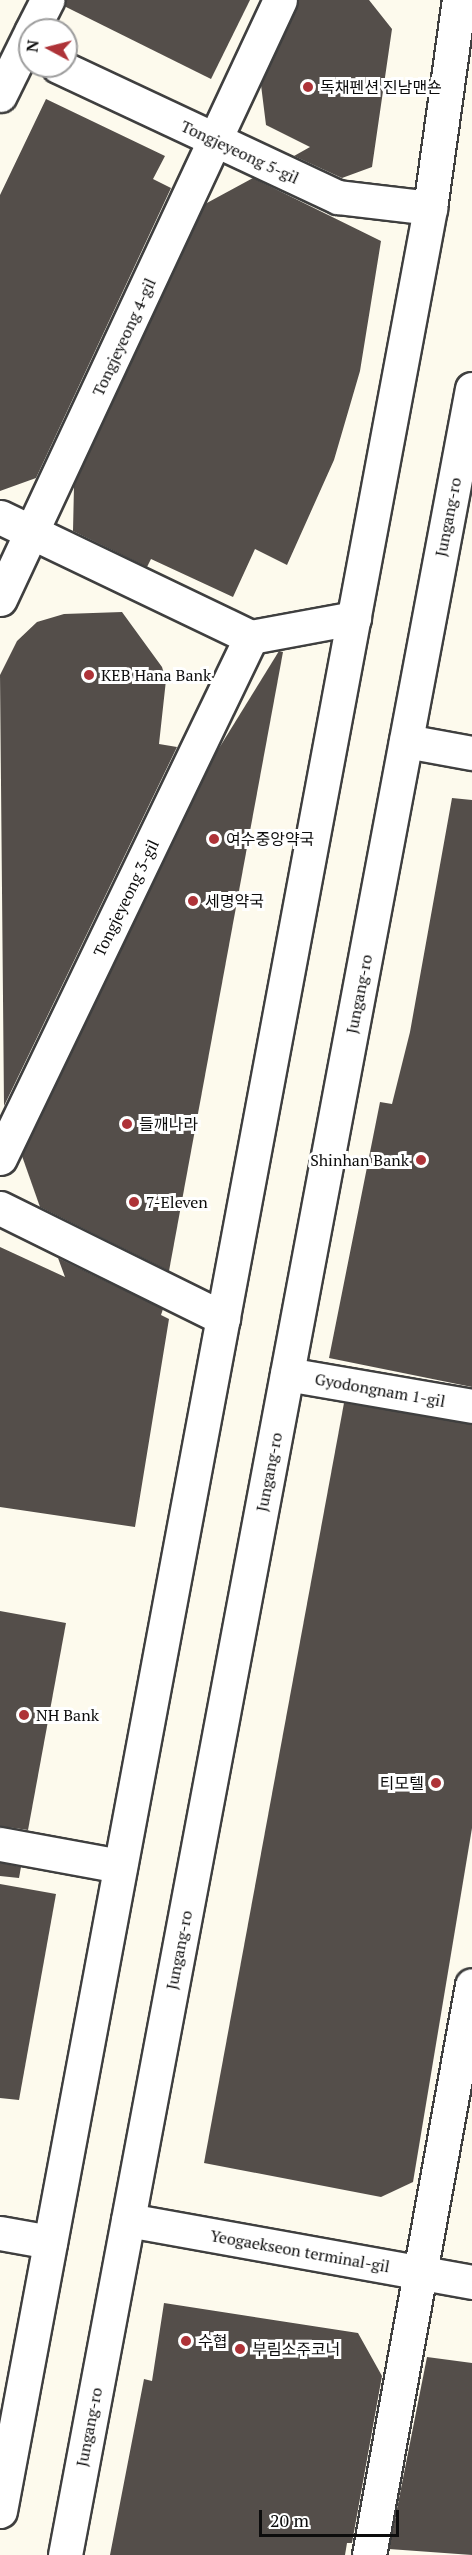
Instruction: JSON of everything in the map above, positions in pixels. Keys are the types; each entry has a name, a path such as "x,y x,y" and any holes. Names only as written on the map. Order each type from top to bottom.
{"street":[{"path":"36,18 47,0"},
{"name":"Tongjeyeong 4-gil","path":"32,532 280,0"},
{"path":"0,2511 430,208 459,0"},
{"path":"0,95 18,53"},
{"name":"Tongjeyeong 5-gil","path":"78,76 338,197 430,208"},
{"name":"Jungang-ro","path":"65,2555 472,389"},
{"path":"0,517 251,637 354,618"},
{"path":"0,599 32,532"},
{"name":"Tongjeyeong 3-gil","path":"0,1158 251,637"},
{"path":"406,741 472,753"},
{"path":"0,1208 223,1318"},
{"name":"Gyodongnam 1-gil","path":"287,1374 472,1406"},
{"path":"0,1844 120,1866"},
{"path":"369,2555 472,1985"},
{"name":"Yeogaekseon terminal-gil","path":"128,2220 472,2282"},
{"path":"0,2233 50,2242"}],"building":[{"path":"66,0 250,0 211,79 64,6"},
{"path":"298,0 369,0 392,29 372,167 342,178 294,156 310,147 266,125 261,85"},
{"path":"46,99 165,156 153,179 171,188 36,478 0,491 0,195"},
{"path":"253,178 381,241 360,371 334,460 287,565 255,549 233,597 151,559 147,567 73,531 74,486 205,204"},
{"path":"122,612 162,667 166,680 159,744 177,747 4,1106 0,675 17,641 37,622 64,614"},
{"path":"279,651 283,652 169,1271 40,1207 22,1156 216,753"},
{"path":"452,798 472,800 472,1387 329,1358 380,1102 392,1104 410,1032"},
{"path":"0,1247 65,1277 58,1258 163,1309 161,1315 169,1319 135,1527 0,1507"},
{"path":"344,1403 472,1424 472,1828 413,2182 381,2197 204,2163"},
{"name":"NH Bank","path":"0,1611 66,1623 28,1830 0,1826"},
{"path":"0,1863 21,1867 19,1878 0,1876"},
{"path":"0,1884 56,1894 19,2100 0,2098"},
{"path":"164,2303 358,2333 382,2376 352,2543 347,2543 345,2555 110,2555 144,2379 152,2381"},
{"path":"427,2357 472,2363 472,2555 389,2549"}],"place":[{"name":"독채펜션 진남맨숀","path":"308,87"},
{"name":"KEB Hana Bank","path":"89,675"},
{"name":"여수중앙약국","path":"214,839"},
{"name":"세명약국","path":"193,901"},
{"name":"들깨나라","path":"127,1124"},
{"name":"Shinhan Bank","path":"421,1160"},
{"name":"7-Eleven","path":"134,1202"},
{"name":"NH Bank","path":"24,1715"},
{"name":"티모텔","path":"436,1783"},
{"name":"수협","path":"186,2341"},
{"name":"부림소주코너","path":"240,2349"}]}
